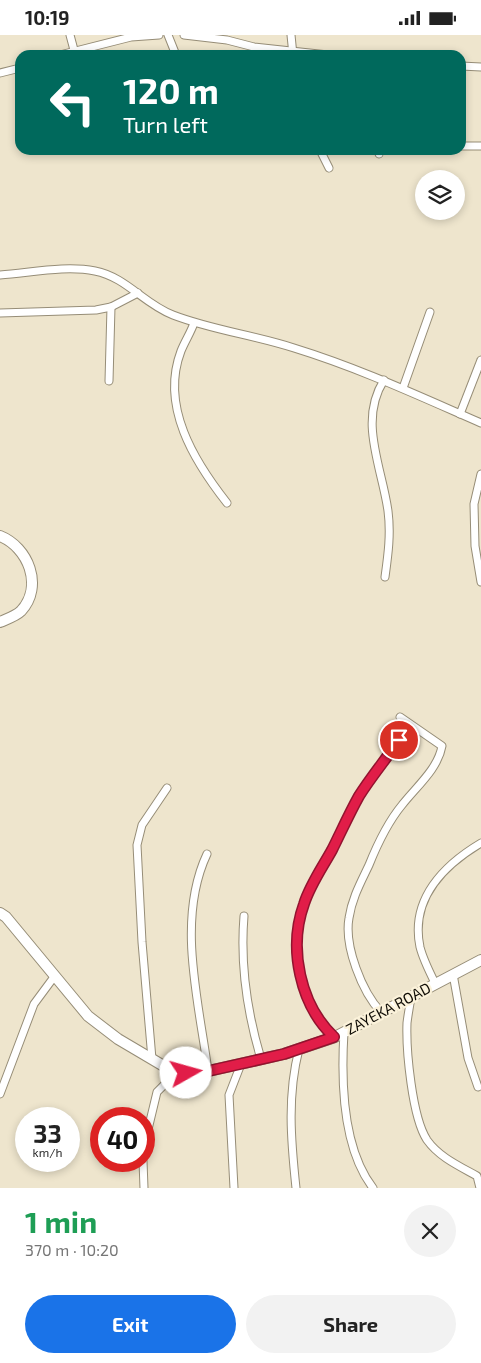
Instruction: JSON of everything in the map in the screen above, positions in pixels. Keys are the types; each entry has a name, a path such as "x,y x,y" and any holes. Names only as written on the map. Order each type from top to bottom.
{"street":[{"path":"70,35 74,50 131,37 158,35"},
{"path":"168,35 174,50"},
{"path":"184,35 275,50"},
{"path":"291,35 293,50"},
{"path":"466,66 481,67"},
{"path":"0,73 15,69"},
{"path":"466,146 481,146"},
{"path":"323,155 330,168"},
{"path":"0,275 68,269 94,271 123,281 155,307 194,323 292,347 384,380 481,423"},
{"path":"0,313 96,310 111,307 138,293"},
{"path":"110,381 111,307"},
{"path":"403,388 430,312"},
{"path":"194,323 181,351 175,376 174,397 181,429 213,485 227,503"},
{"path":"460,414 481,360"},
{"path":"384,380 376,394 371,420 388,511 390,539 385,577"},
{"path":"481,474 474,505 475,546 481,582"},
{"path":"0,536 12,542 25,555 28,562 31,584 29,596 20,612 0,622"},
{"path":"381,1013 372,1003 358,971 348,937 348,919 357,887 376,848 401,805 425,779 442,746 400,717"},
{"path":"373,1188 359,1167 354,1151 343,1081 339,1035 322,1025 307,994 301,977 296,950 297,932 303,905 350,813 369,781 399,740"},
{"path":"152,1059 142,942 137,845 142,825 167,788"},
{"path":"435,983 420,944 419,930 425,896 441,872 461,855 481,843"},
{"path":"207,854 199,870 195,892 192,945 208,1071"},
{"name":"ZAYEKA ROAD","path":"0,913 6,917 88,1016 118,1039 152,1059 174,1070 195,1074 298,1049 339,1035 481,960"},
{"path":"244,916 242,940 244,980 252,1028 261,1059"},
{"path":"453,974 468,1058 478,1087"},
{"path":"0,1094 34,1004 54,977"},
{"path":"411,996 407,1022 408,1044 416,1110 422,1130 438,1152 477,1176 480,1188"},
{"path":"296,1188 291,1144 290,1088 298,1049"},
{"path":"234,1188 229,1095 240,1064"},
{"path":"153,1107 157,1092 170,1079 174,1070"},
{"path":"143,1172 144,1188"}],"route":[{"path":"186,1073 195,1074 284,1054 334,1037 322,1025 313,1010 301,977 296,950 297,932 303,905 311,887 350,813 369,781 399,740"}]}
